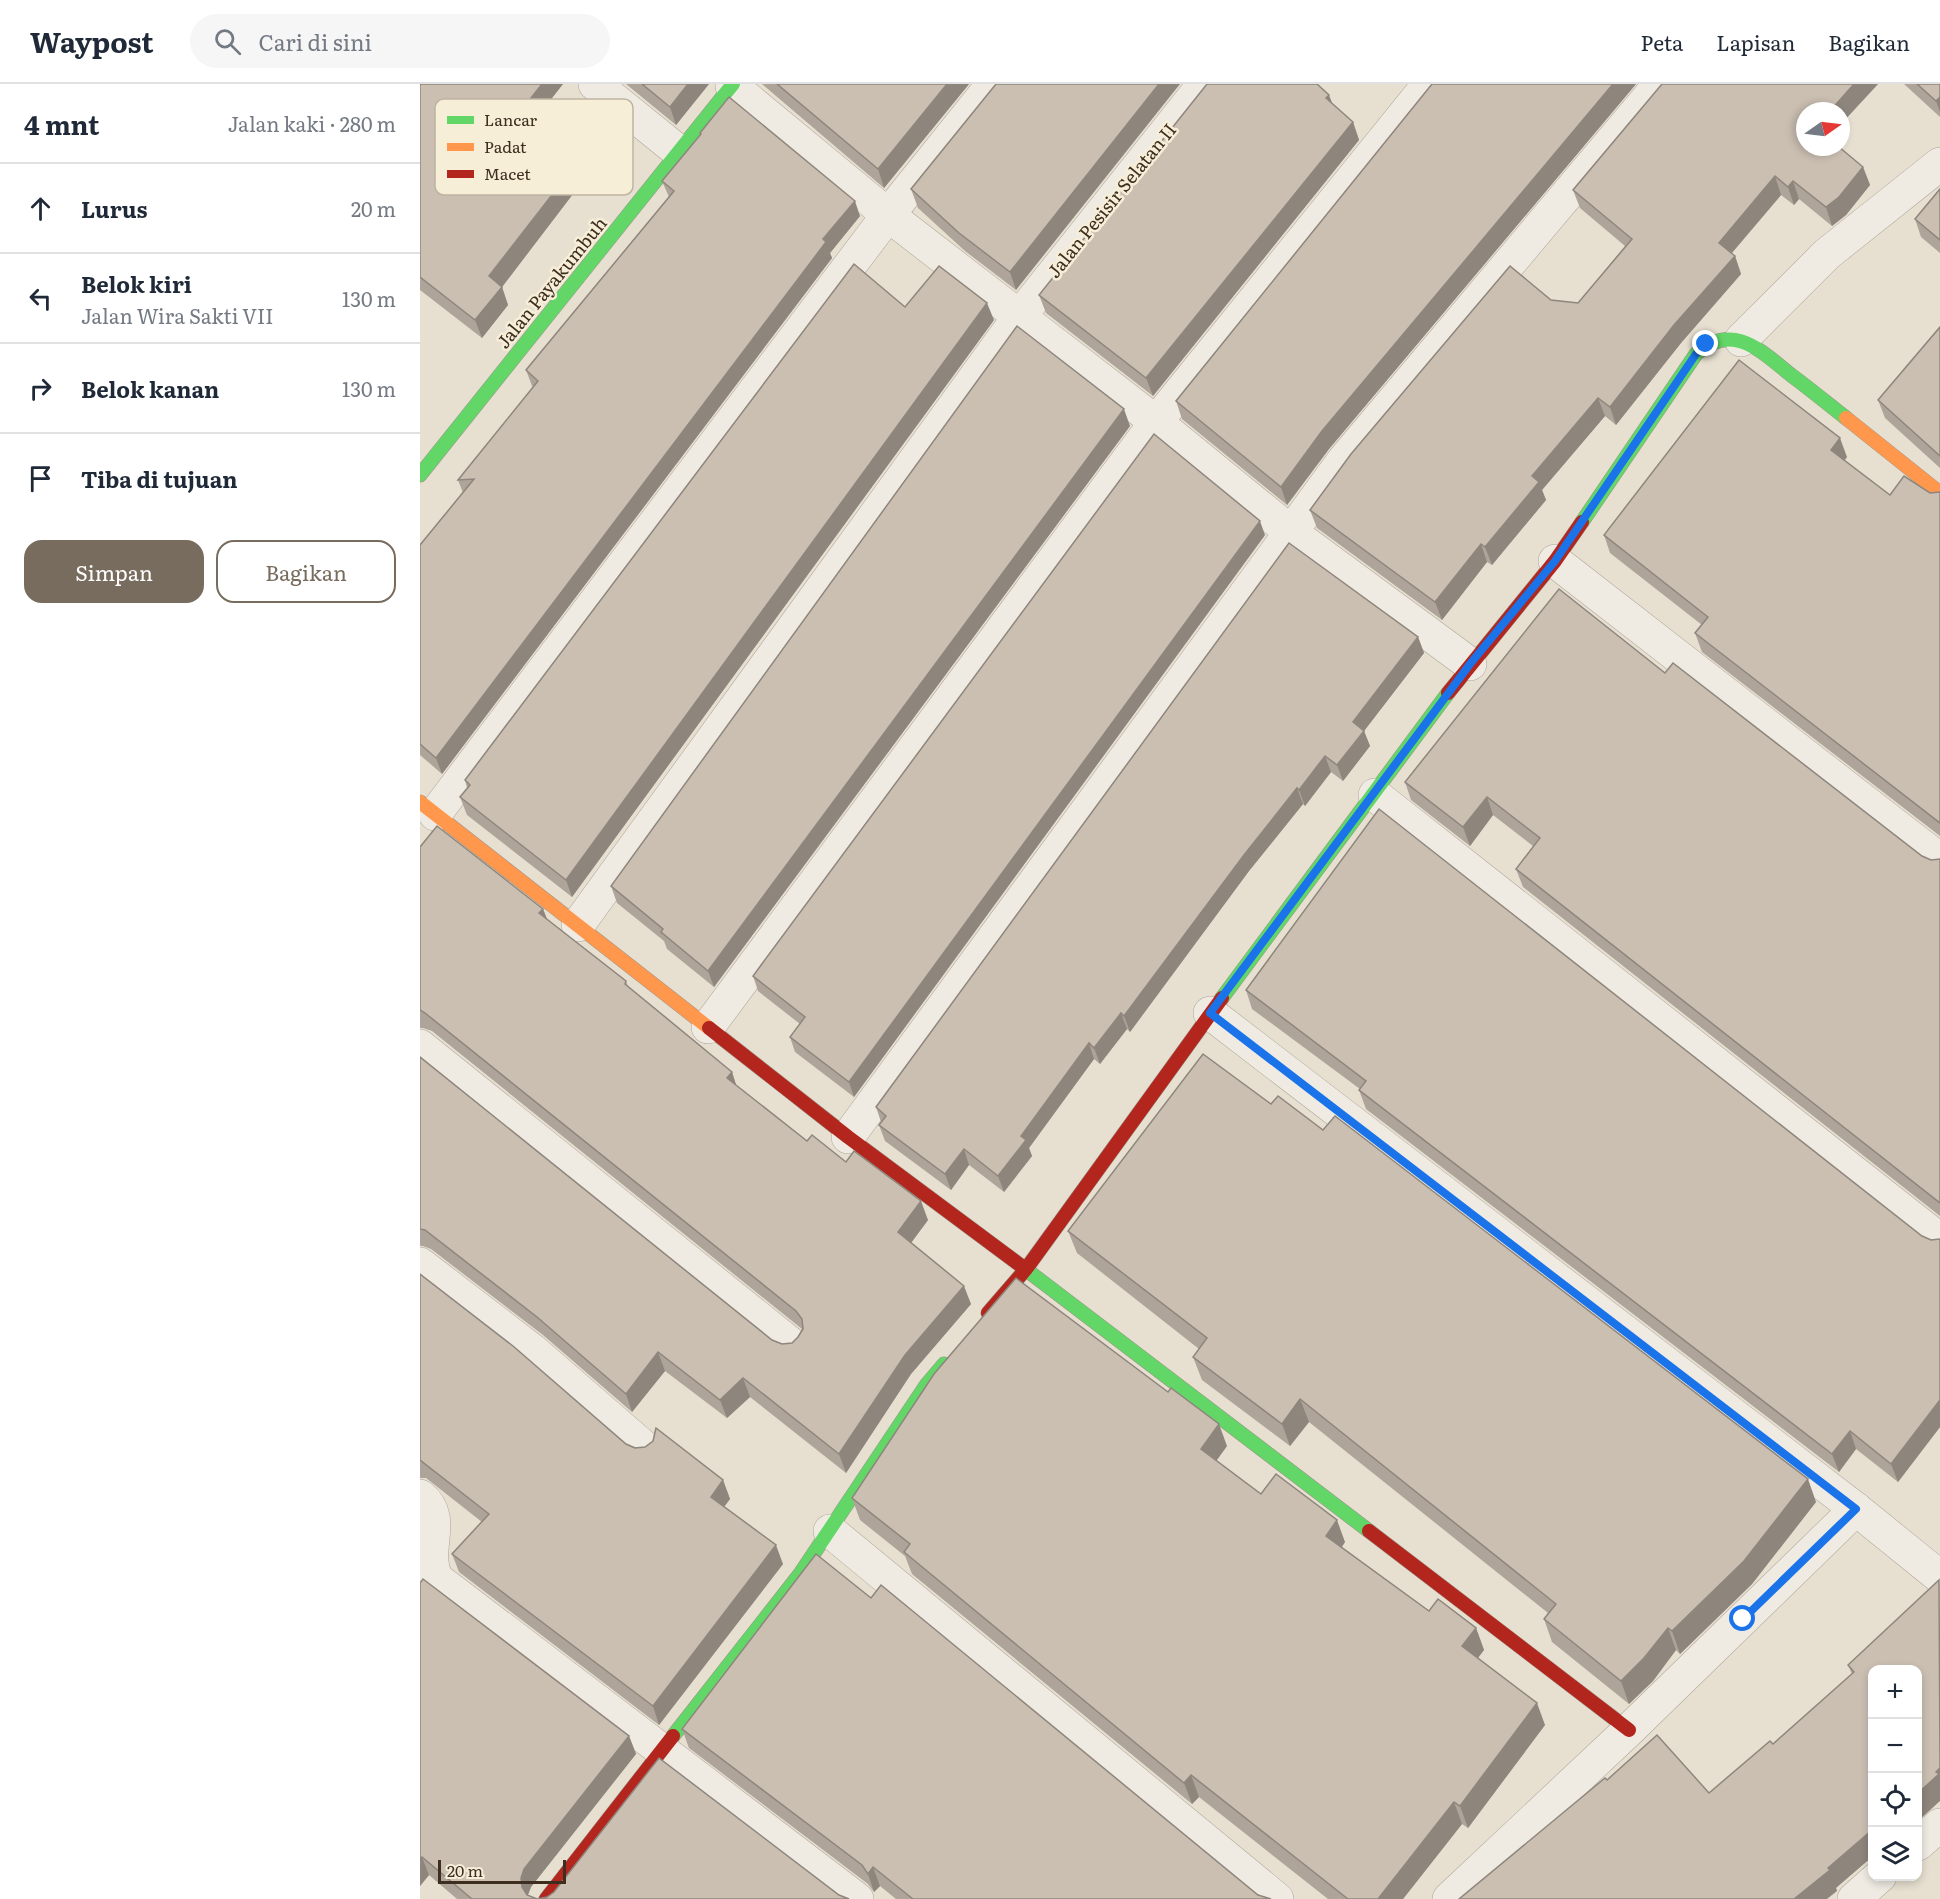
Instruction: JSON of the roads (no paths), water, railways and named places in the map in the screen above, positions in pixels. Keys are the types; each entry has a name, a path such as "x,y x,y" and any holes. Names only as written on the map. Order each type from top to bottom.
{"street":[{"path":"595,84 614,99"},
{"path":"993,84 888,215 427,808 848,1137 1026,1269 1629,1730"},
{"name":"Jalan Pesisir Selatan II","path":"578,926 1019,316 1204,84"},
{"path":"708,1027 1156,422 1429,84"},
{"path":"848,1137 1343,462 1660,84"},
{"path":"732,85 888,215 1156,422 1292,532 1470,664"},
{"name":"Jalan Payakumbuh","path":"420,475 732,85"},
{"path":"633,115 678,151"},
{"path":"1741,340 1827,254 1940,164"},
{"path":"980,1322 1026,1269 1210,1013 1375,795 1470,664 1555,561 1696,354 1706,344 1718,339 1741,340 1754,345 1940,493"},
{"path":"1555,561 1940,860"},
{"path":"1375,795 1940,1240"},
{"path":"1210,1013 1856,1509 1940,1577"},
{"path":"420,1046 791,1344"},
{"path":"420,1264 532,1350 645,1448"},
{"path":"546,1899 754,1635 830,1530 927,1384 950,1358"},
{"path":"420,1496 427,1502 434,1516 435,1538 430,1562 437,1579 661,1752 857,1899"},
{"path":"1449,1899 1629,1730 1856,1509"},
{"path":"830,1530 1277,1899"},
{"path":"1922,1841 1940,1825"},
{"path":"1854,1899 1874,1881"}]}
